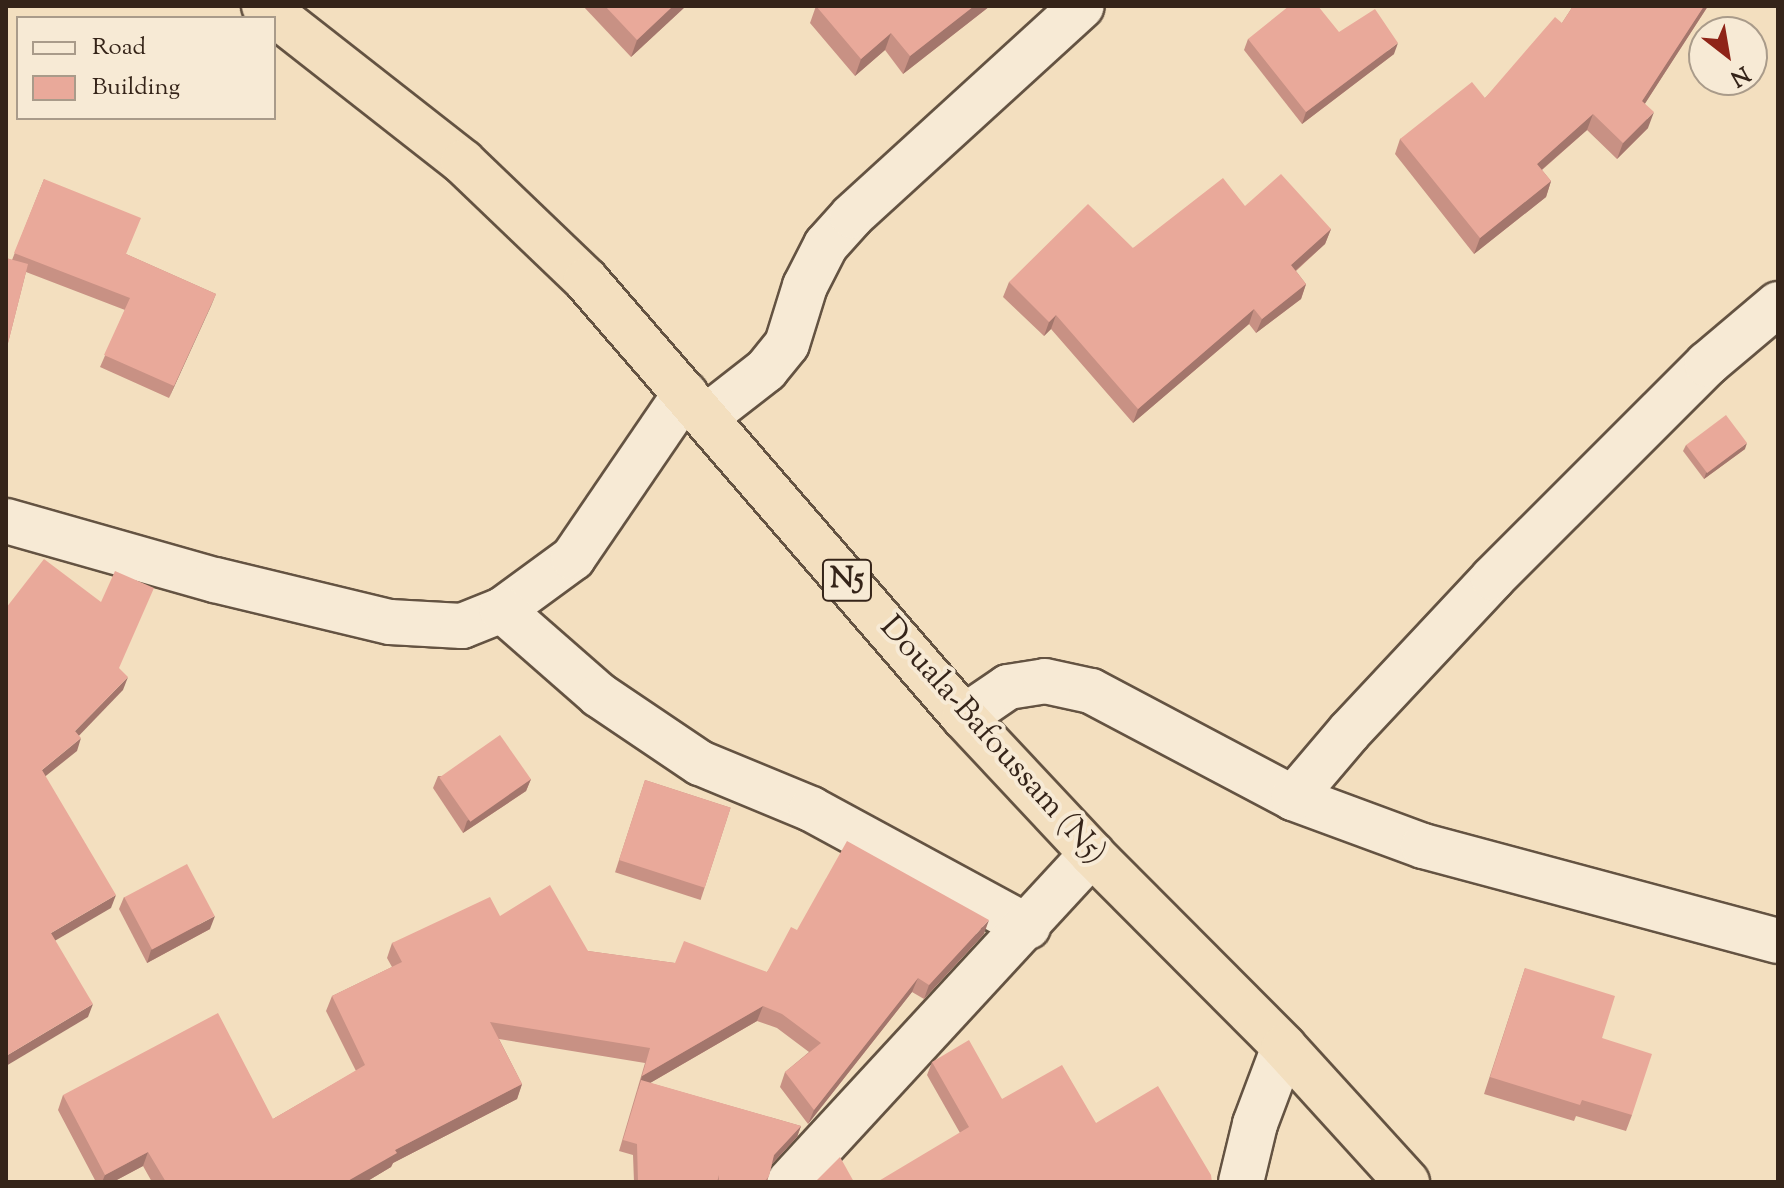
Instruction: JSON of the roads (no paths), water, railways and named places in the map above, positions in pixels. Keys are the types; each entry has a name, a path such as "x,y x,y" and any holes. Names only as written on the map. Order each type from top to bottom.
{"highway":[{"name":"Douala-Bafoussam (N5)","path":"264,6 463,162 586,280 964,717 1092,854 1284,1047 1407,1182"}],"street":[{"path":"6,521 215,580 390,622 462,626 502,610 573,558 696,405 766,370 787,344 805,286 826,245 852,216 1082,6"},
{"path":"1293,798 1349,732 1493,578 1707,364 1778,304"},
{"path":"502,610 599,695 700,763 811,809 1028,927"},
{"path":"964,717 1008,687 1045,681 1091,691 1293,798 1423,846 1778,941"},
{"path":"789,1182 1028,927 1092,854"},
{"path":"1241,1182 1255,1124 1284,1047"}]}
